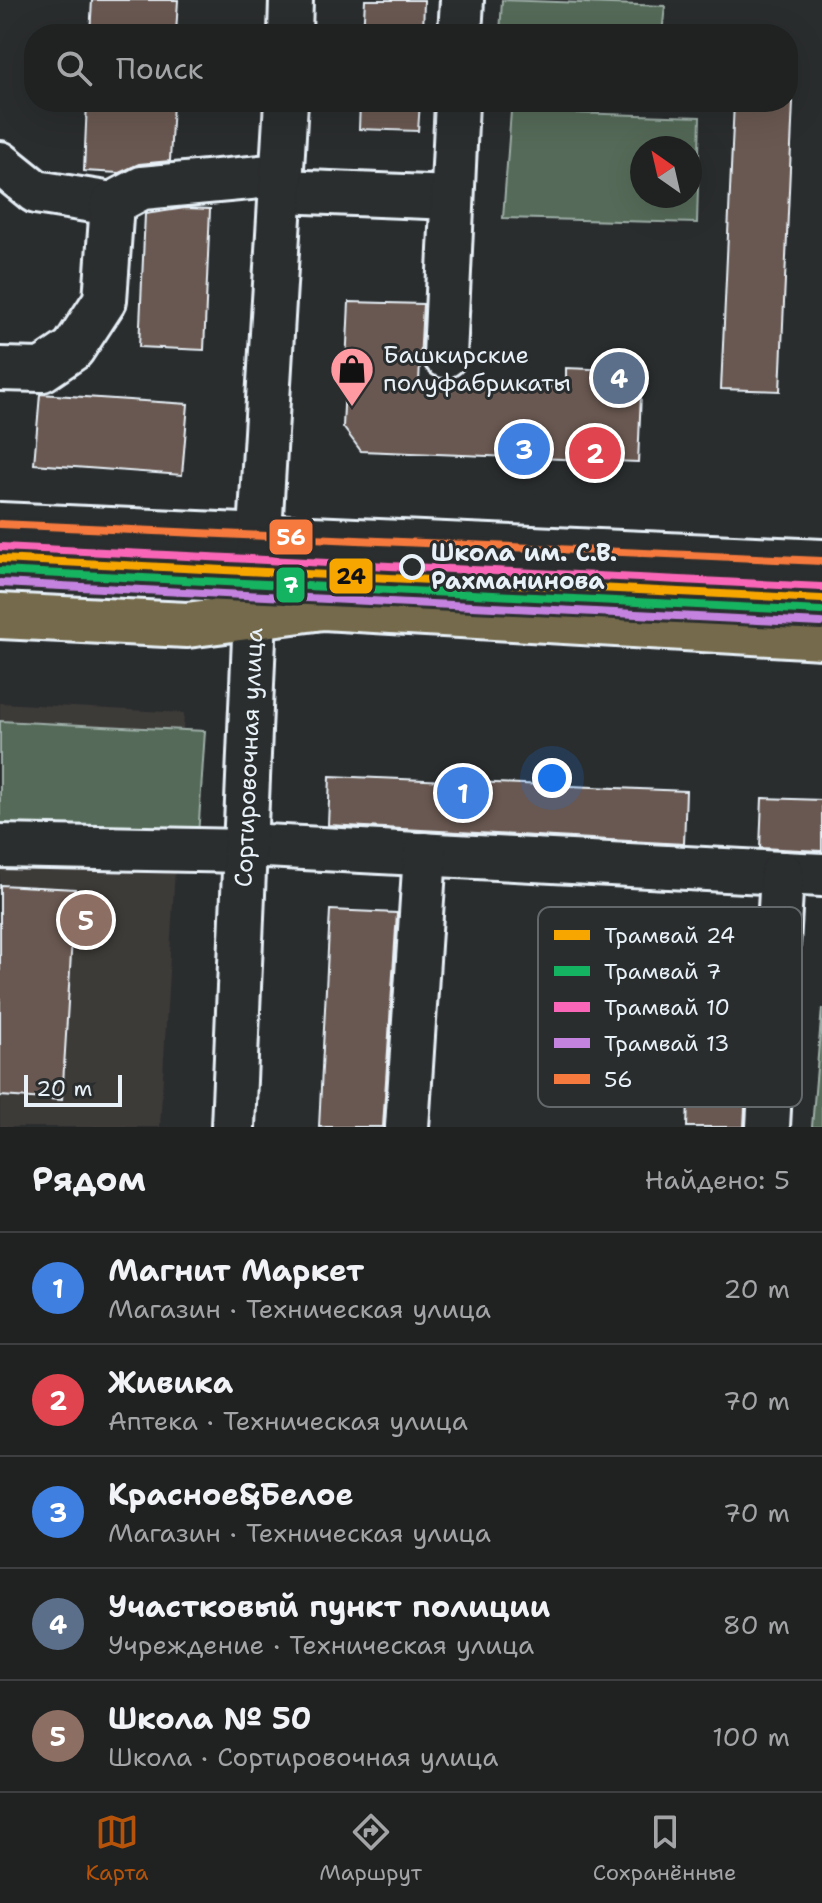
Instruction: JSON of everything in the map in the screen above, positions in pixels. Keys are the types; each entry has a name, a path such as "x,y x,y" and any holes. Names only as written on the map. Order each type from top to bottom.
{"main road":[{"path":"0,616 187,625 323,607 822,636"}],"street":[{"path":"290,24 291,0"},
{"path":"461,24 462,0"},
{"name":"Сортировочная улица","path":"233,1127 255,615 286,112"},
{"path":"445,356 456,112"},
{"path":"0,163 36,192 112,204 142,188 282,183 452,198"},
{"path":"0,369 42,370 73,349 105,300 112,204"},
{"path":"0,524 483,543 822,561"},
{"path":"0,846 245,848 425,854 802,874 798,907"},
{"path":"407,1127 425,854"},
{"path":"768,1127 771,1107"}],"shaded area":[{"path":"0,703 184,713 160,1127 0,1127"}],"green space":[{"path":"502,0 665,6 663,24 501,24"},
{"path":"511,112 700,117 699,136 630,136 630,208 697,208 697,223 503,218"},
{"path":"0,721 205,731 198,836 0,830"},
{"path":"822,1008 822,1127 812,1127"}],"building":[{"path":"92,0 178,0 177,24 91,24"},
{"path":"365,0 424,0 423,24 364,24"},
{"path":"87,112 172,112 170,161 139,164 119,173 84,171"},
{"path":"360,112 419,112 418,131 359,129"},
{"path":"734,112 793,112 780,391 721,389"},
{"path":"185,208 210,209 204,350 139,347 145,214"},
{"path":"349,302 423,304 419,382 566,388 566,368 642,371 638,462 361,451 343,427"},
{"path":"40,394 188,404 182,475 34,464"},
{"path":"330,776 686,791 684,844 328,825"},
{"path":"762,798 822,800 822,851 760,848"},
{"path":"0,885 75,889 62,1100 0,1096"},
{"path":"330,910 397,913 383,1127 319,1127"},
{"path":"688,1107 745,1107 744,1127 687,1127"}],"tram line":[{"name":"10","path":"1,547 822,587"},
{"name":"24","path":"0,559 822,599"},
{"name":"7","path":"0,571 821,611"},
{"name":"13","path":"0,583 821,623"}],"transit line":[{"name":"56","path":"0,524 822,561"}],"place":[{"name":"Участковый пункт полиции","path":"619,378"},
{"name":"Башкирские полуфабрикаты","path":"352,408"},
{"name":"Красное&Белое","path":"524,449"},
{"name":"Живика","path":"595,453"},
{"name":"Школа им. С.В. Рахманинова","path":"412,567"},
{"name":"Магнит Маркет","path":"463,793"},
{"name":"Школа № 50","path":"86,920"}]}
